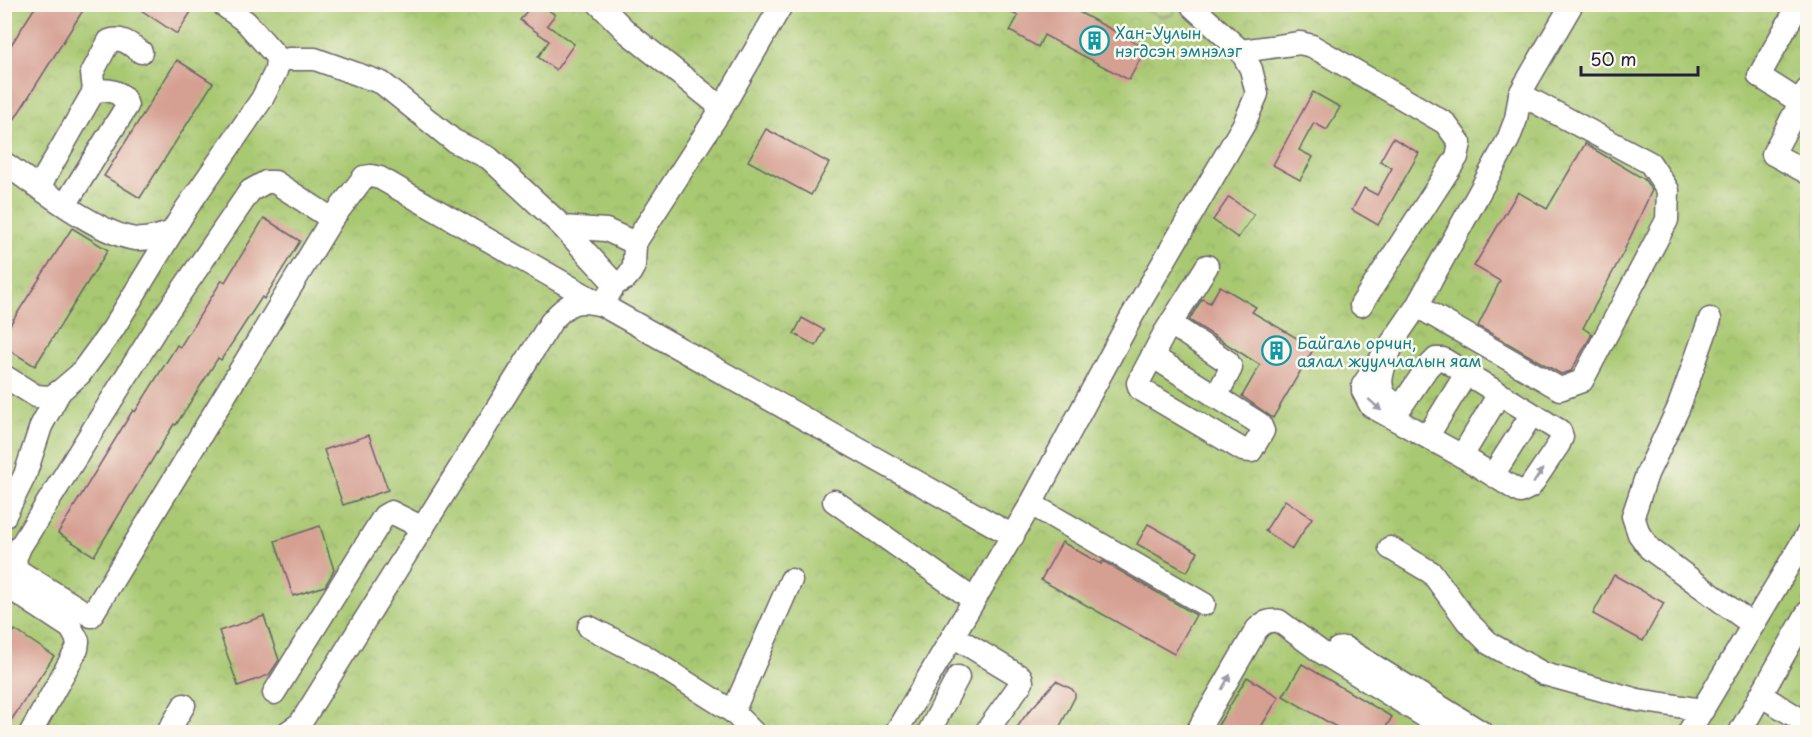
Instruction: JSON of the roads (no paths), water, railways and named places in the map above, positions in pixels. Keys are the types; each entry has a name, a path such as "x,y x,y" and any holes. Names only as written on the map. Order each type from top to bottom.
{"street":[{"path":"4,376 36,396 50,397 80,374 113,329 172,232 262,99 276,72 277,57 246,22 222,4"},
{"path":"599,4 628,33 722,108"},
{"path":"602,305 615,284 625,279 630,273 634,266 635,243 722,108 782,4"},
{"path":"896,732 1013,536 1131,316 1244,124 1257,94 1251,69 1241,51 1192,7 1194,4"},
{"path":"1394,341 1380,376 1384,394 1395,403 1402,405 1427,368 1436,359 1443,359 1560,431 1562,437 1530,487 1520,492 1462,456 1371,406 1363,391 1363,385 1417,306 1508,140 1516,119 1520,94 1572,4"},
{"path":"1799,4 1759,76 1804,95 1773,154 1808,173"},
{"path":"246,22 255,22 275,35 288,49 288,70 269,94 262,99"},
{"path":"39,187 94,92 92,73 109,41 123,40 141,52"},
{"path":"1241,51 1300,44 1312,45 1445,123 1460,143 1457,157 1361,306"},
{"path":"289,59 315,59 381,83 454,141 489,158 563,227 615,284"},
{"path":"65,205 127,106 126,101 108,89 94,92"},
{"path":"1417,306 1560,389 1582,381 1667,220 1668,190 1650,162 1520,94"},
{"path":"4,163 65,205 118,235 146,239 172,232"},
{"path":"332,219 275,182 266,182 250,191 157,327 26,537 15,559 18,570 92,616 332,219 364,177 371,176 380,178 1013,536"},
{"path":"563,227 606,230 635,243"},
{"path":"1152,356 1260,424 1263,431 1251,451 1243,450 1140,389 1138,383 1152,356 1207,266"},
{"path":"288,732 300,724 551,322 561,310 573,303 585,300 602,305"},
{"path":"1131,316 1168,329 1228,362 1231,368 1216,397"},
{"path":"1710,319 1678,409 1647,474 1633,516 1639,534 1650,549 1753,625"},
{"path":"1427,437 1466,374"},
{"path":"4,517 25,475 41,426 60,391"},
{"path":"1462,456 1500,394"},
{"path":"1493,475 1532,414"},
{"path":"834,501 974,600"},
{"path":"1031,504 1204,603"},
{"path":"274,693 384,516 391,512 423,528"},
{"path":"1689,732 1808,534"},
{"path":"1390,548 1432,573 1467,621 1490,644 1544,674 1638,700 1702,710"},
{"path":"733,712 792,580"},
{"path":"4,589 10,588 71,628 78,641 77,649 31,732"},
{"path":"1740,732 1808,612"},
{"path":"1197,732 1257,629 1270,620 1279,621 1321,652 1450,732"},
{"path":"589,627 643,655 733,712 753,732"},
{"path":"953,636 1021,677 1022,682 986,732"},
{"path":"1321,652 1345,648 1481,732"},
{"path":"929,732 958,677"},
{"path":"1762,696 1808,724"},
{"path":"168,732 184,705"}],"place":[{"name":"Хан-Уулын нэгдсэн эмнэлэг","path":"1094,41"},
{"name":"Байгаль орчин, аялал жуулчлалын яам","path":"1276,351"}]}
